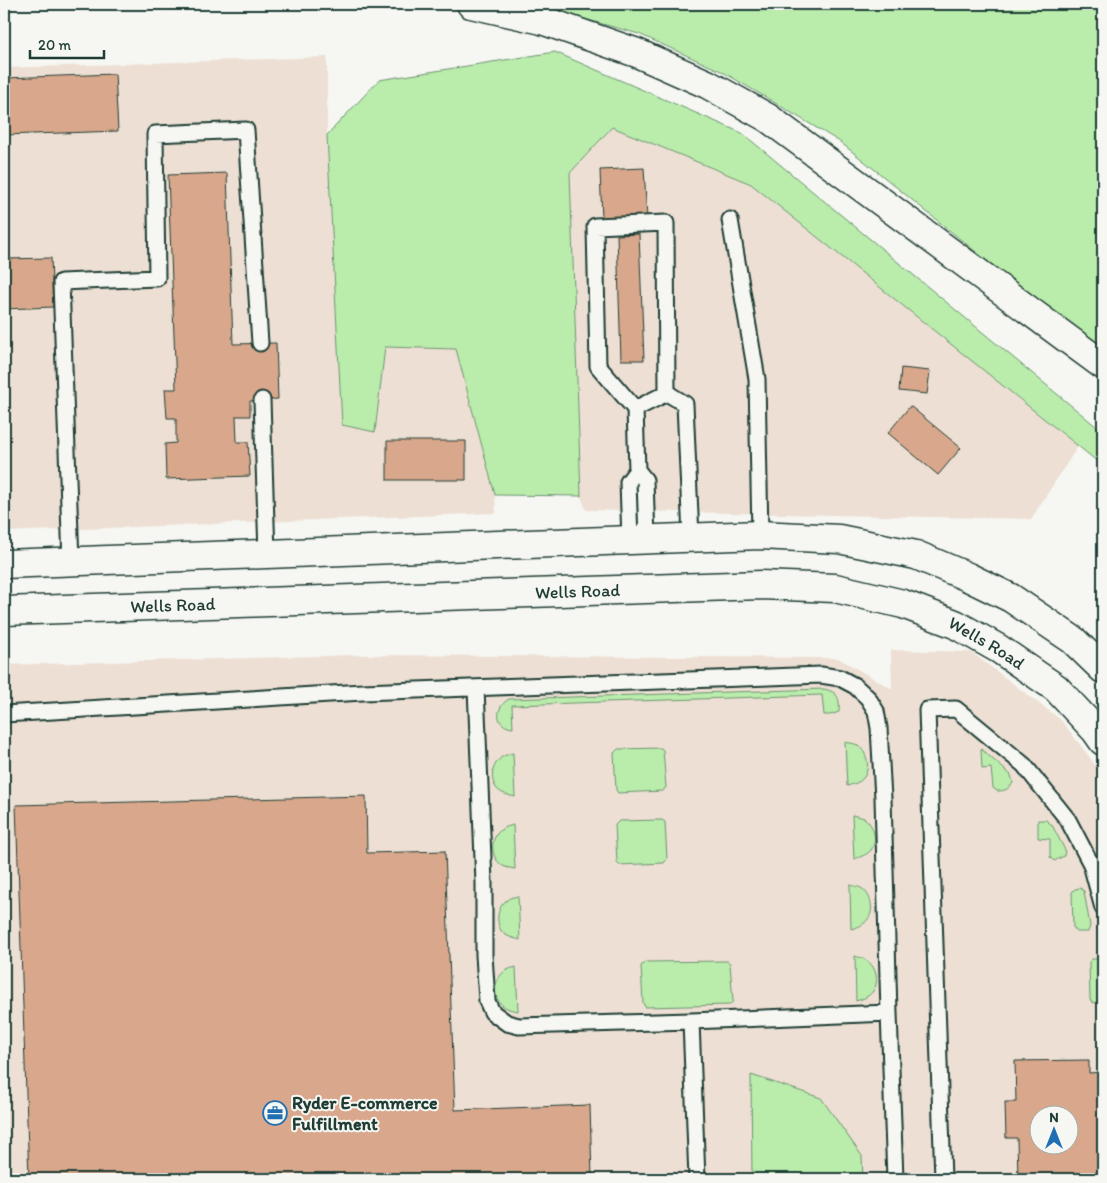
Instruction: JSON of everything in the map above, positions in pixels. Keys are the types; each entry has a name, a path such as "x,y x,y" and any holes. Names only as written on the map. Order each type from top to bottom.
{"main road":[{"path":"471,4 542,20 637,53 707,84 768,118 1103,365"},
{"path":"4,564 691,537 760,535 839,539 916,555 1011,598 1073,640 1103,668"},
{"name":"Wells Road","path":"4,611 762,585 836,588 904,604 955,624 999,649 1056,688 1103,741"}],"lane":[{"path":"71,562 61,282 157,278 154,134 246,130 260,343"},
{"path":"730,220 757,379 760,535"},
{"path":"639,539 645,480 637,470 635,409 598,366 595,226 666,223 667,393"},
{"path":"635,409 667,393"},
{"path":"667,393 685,404 691,537"},
{"path":"262,400 267,554"},
{"path":"4,714 353,692 821,675 840,678 855,686 868,698 876,711 879,728 884,807 889,1013 896,1179"},
{"path":"476,688 484,883 484,955 487,1001 492,1012 507,1023 519,1026 889,1013"},
{"path":"943,1179 927,710 956,709 1024,765 1068,820 1091,864 1103,908"},
{"path":"691,1021 696,1179"}],"shaded area":[{"path":"327,57 327,135 342,425 375,431 385,347 456,349 495,495 496,513 4,532 4,68"},
{"path":"612,127 751,184 1078,446 1031,519 586,510 581,496 570,173"},
{"path":"891,650 971,652 1061,720 1103,775 1103,1179 4,1179 4,665 358,655 838,658 892,689"}],"green space":[{"path":"530,4 1103,4 1103,354 840,142 721,71 639,34"},
{"path":"555,52 742,133 1103,432 1103,466 751,184 612,127 570,173 581,496 495,495 456,349 385,347 375,432 342,425 327,135 379,80"},
{"path":"824,689 837,696 839,712 824,715 822,695 512,705 513,728 502,724 499,716 501,707 509,699"},
{"path":"845,742 857,745 863,751 867,760 866,773 862,779 847,786"},
{"path":"661,748 663,750 666,787 663,791 618,793 616,790 614,753 618,749"},
{"path":"981,749 1011,775 1013,783 1008,789 997,791 993,788 991,768 982,769"},
{"path":"513,753 515,797 497,789 492,776 499,760 503,756"},
{"path":"852,815 864,818 874,833 874,842 871,850 863,856 854,859"},
{"path":"662,820 665,822 667,859 664,863 619,865 617,862 615,825 619,821"},
{"path":"1038,820 1046,820 1052,825 1065,850 1064,856 1054,861 1050,857 1050,839 1038,838"},
{"path":"513,825 515,869 504,867 496,858 493,848 495,837 498,833 503,828"},
{"path":"850,885 860,887 867,894 871,902 870,915 866,921 861,926 851,929"},
{"path":"1080,888 1084,891 1090,926 1088,932 1077,932 1073,927 1072,892"},
{"path":"518,896 520,940 502,932 498,924 498,915 501,907 510,898"},
{"path":"855,956 869,963 876,974 875,987 871,993 865,998 856,1001"},
{"path":"1092,959 1097,959 1099,962 1104,986 1101,1001 1094,1003 1090,1000 1089,962"},
{"path":"728,961 730,964 733,1001 730,1005 645,1007 643,1003 641,966 645,962"},
{"path":"516,967 518,1011 502,1005 495,990 502,974 506,970"},
{"path":"751,1075 821,1098 862,1156 863,1179 752,1179"}],"building":[{"path":"115,74 118,131 4,135 4,78"},
{"path":"644,168 647,218 602,220 600,170"},
{"path":"227,173 233,344 276,343 278,399 250,401 250,416 236,416 237,442 248,442 250,476 166,479 165,444 176,443 176,418 167,418 165,389 176,389 168,175"},
{"path":"639,234 644,360 621,360 617,235"},
{"path":"51,258 53,307 4,309 4,259"},
{"path":"901,368 930,371 927,394 899,391"},
{"path":"910,406 961,448 938,475 888,433"},
{"path":"387,441 466,441 466,480 387,480"},
{"path":"366,796 367,853 445,851 455,1110 590,1105 592,1179 29,1179 16,805"},
{"path":"1089,1060 1089,1073 1103,1072 1103,1179 1018,1179 1017,1138 1006,1138 1005,1102 1016,1102 1015,1061"}],"place":[{"name":"Ryder E-commerce Fulfillment","path":"275,1113"}]}
